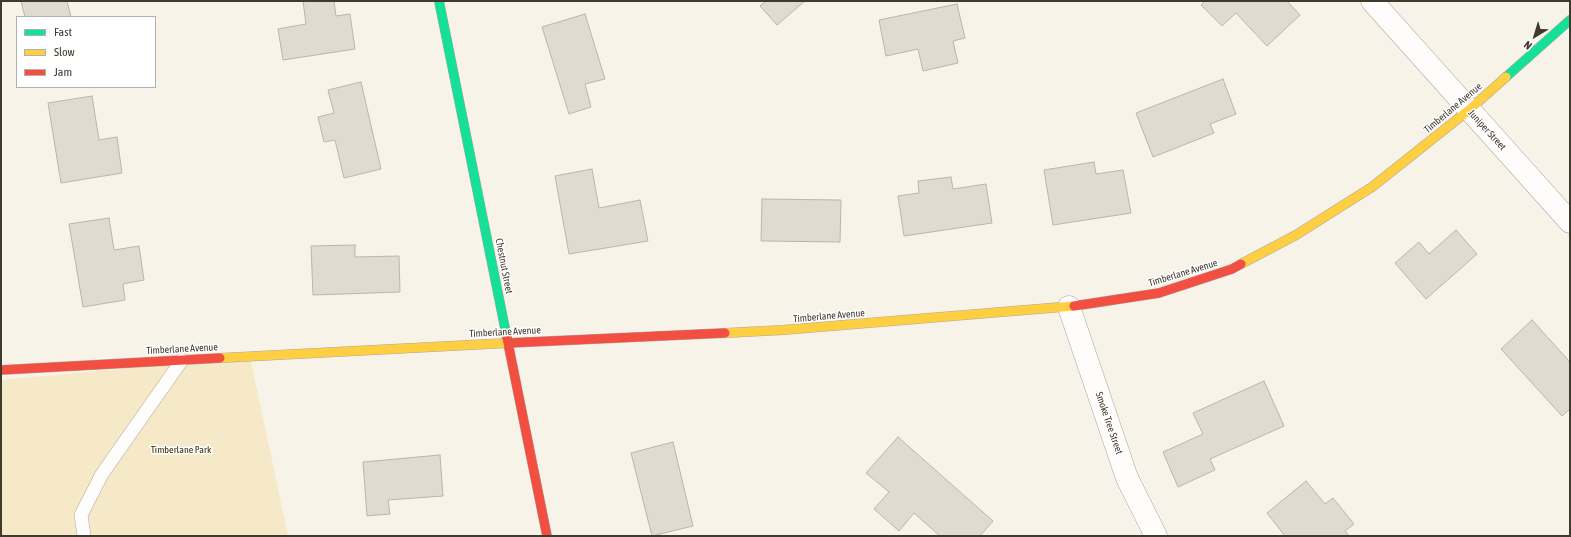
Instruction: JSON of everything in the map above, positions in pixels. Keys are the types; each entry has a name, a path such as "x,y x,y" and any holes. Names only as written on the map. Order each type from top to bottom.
{"street":[{"name":"Chestnut Street","path":"439,1 547,536"},
{"name":"Juniper Street","path":"1372,1 1570,222"},
{"name":"Timberlane Avenue","path":"1,370 784,330 1069,308 1159,293 1232,269 1296,235 1372,187 1469,110 1570,20"},
{"name":"Smoke Tree Street","path":"1069,308 1127,478 1156,536"}],"lane":[{"path":"84,536 81,514 102,474 182,360"}],"green space":[{"name":"Timberlane Park","path":"250,357 288,536 1,536 1,380"}],"building":[{"path":"21,1 67,1 71,16 25,16"},
{"path":"303,1 334,1 336,16 350,14 355,49 283,60 278,29 306,24"},
{"path":"766,1 805,1 777,25 760,6"},
{"path":"1205,1 1287,1 1300,15 1267,46 1236,13 1222,26 1201,5"},
{"path":"957,4 965,38 953,41 958,63 923,71 918,49 886,56 879,20"},
{"path":"585,14 605,79 585,84 591,107 569,114 542,27"},
{"path":"1223,79 1236,114 1210,124 1214,133 1153,157 1136,113"},
{"path":"361,82 381,169 344,178 335,140 324,142 318,117 334,113 328,90"},
{"path":"92,96 99,140 117,137 122,173 61,183 48,103"},
{"path":"1094,162 1096,174 1123,170 1131,213 1053,225 1044,170"},
{"path":"592,169 599,208 640,200 648,241 569,254 555,176"},
{"path":"951,177 953,189 986,184 992,223 904,236 898,196 919,193 918,181"},
{"path":"762,199 841,200 840,242 761,241"},
{"path":"109,218 114,250 139,246 144,280 123,284 125,300 83,307 69,224"},
{"path":"1456,230 1477,254 1426,299 1395,263 1419,242 1429,254"},
{"path":"355,245 355,257 399,256 400,292 313,295 311,246"},
{"path":"1532,320 1570,362 1570,409 1562,416 1501,349"},
{"path":"1264,381 1284,426 1210,459 1215,470 1178,487 1163,452 1203,434 1193,413"},
{"path":"898,437 993,521 980,536 940,536 914,513 899,531 874,509 889,492 866,473"},
{"path":"673,442 693,526 652,536 631,453"},
{"path":"440,455 443,496 388,500 390,514 367,516 363,462"},
{"path":"1306,481 1325,504 1333,498 1354,524 1345,531 1349,536 1285,536 1267,513"}],"traffic: fast":[{"path":"439,1 507,338"},
{"path":"1506,77 1570,20"}],"traffic: slow":[{"path":"1241,264 1296,235 1372,187 1469,110 1506,77"},
{"path":"725,333 783,330 1074,306"},
{"path":"220,358 508,343"}],"traffic: jam":[{"path":"1074,306 1159,293 1232,269 1241,264"},
{"path":"508,343 725,333"},
{"path":"507,338 547,536"},
{"path":"1,370 220,358"}]}
